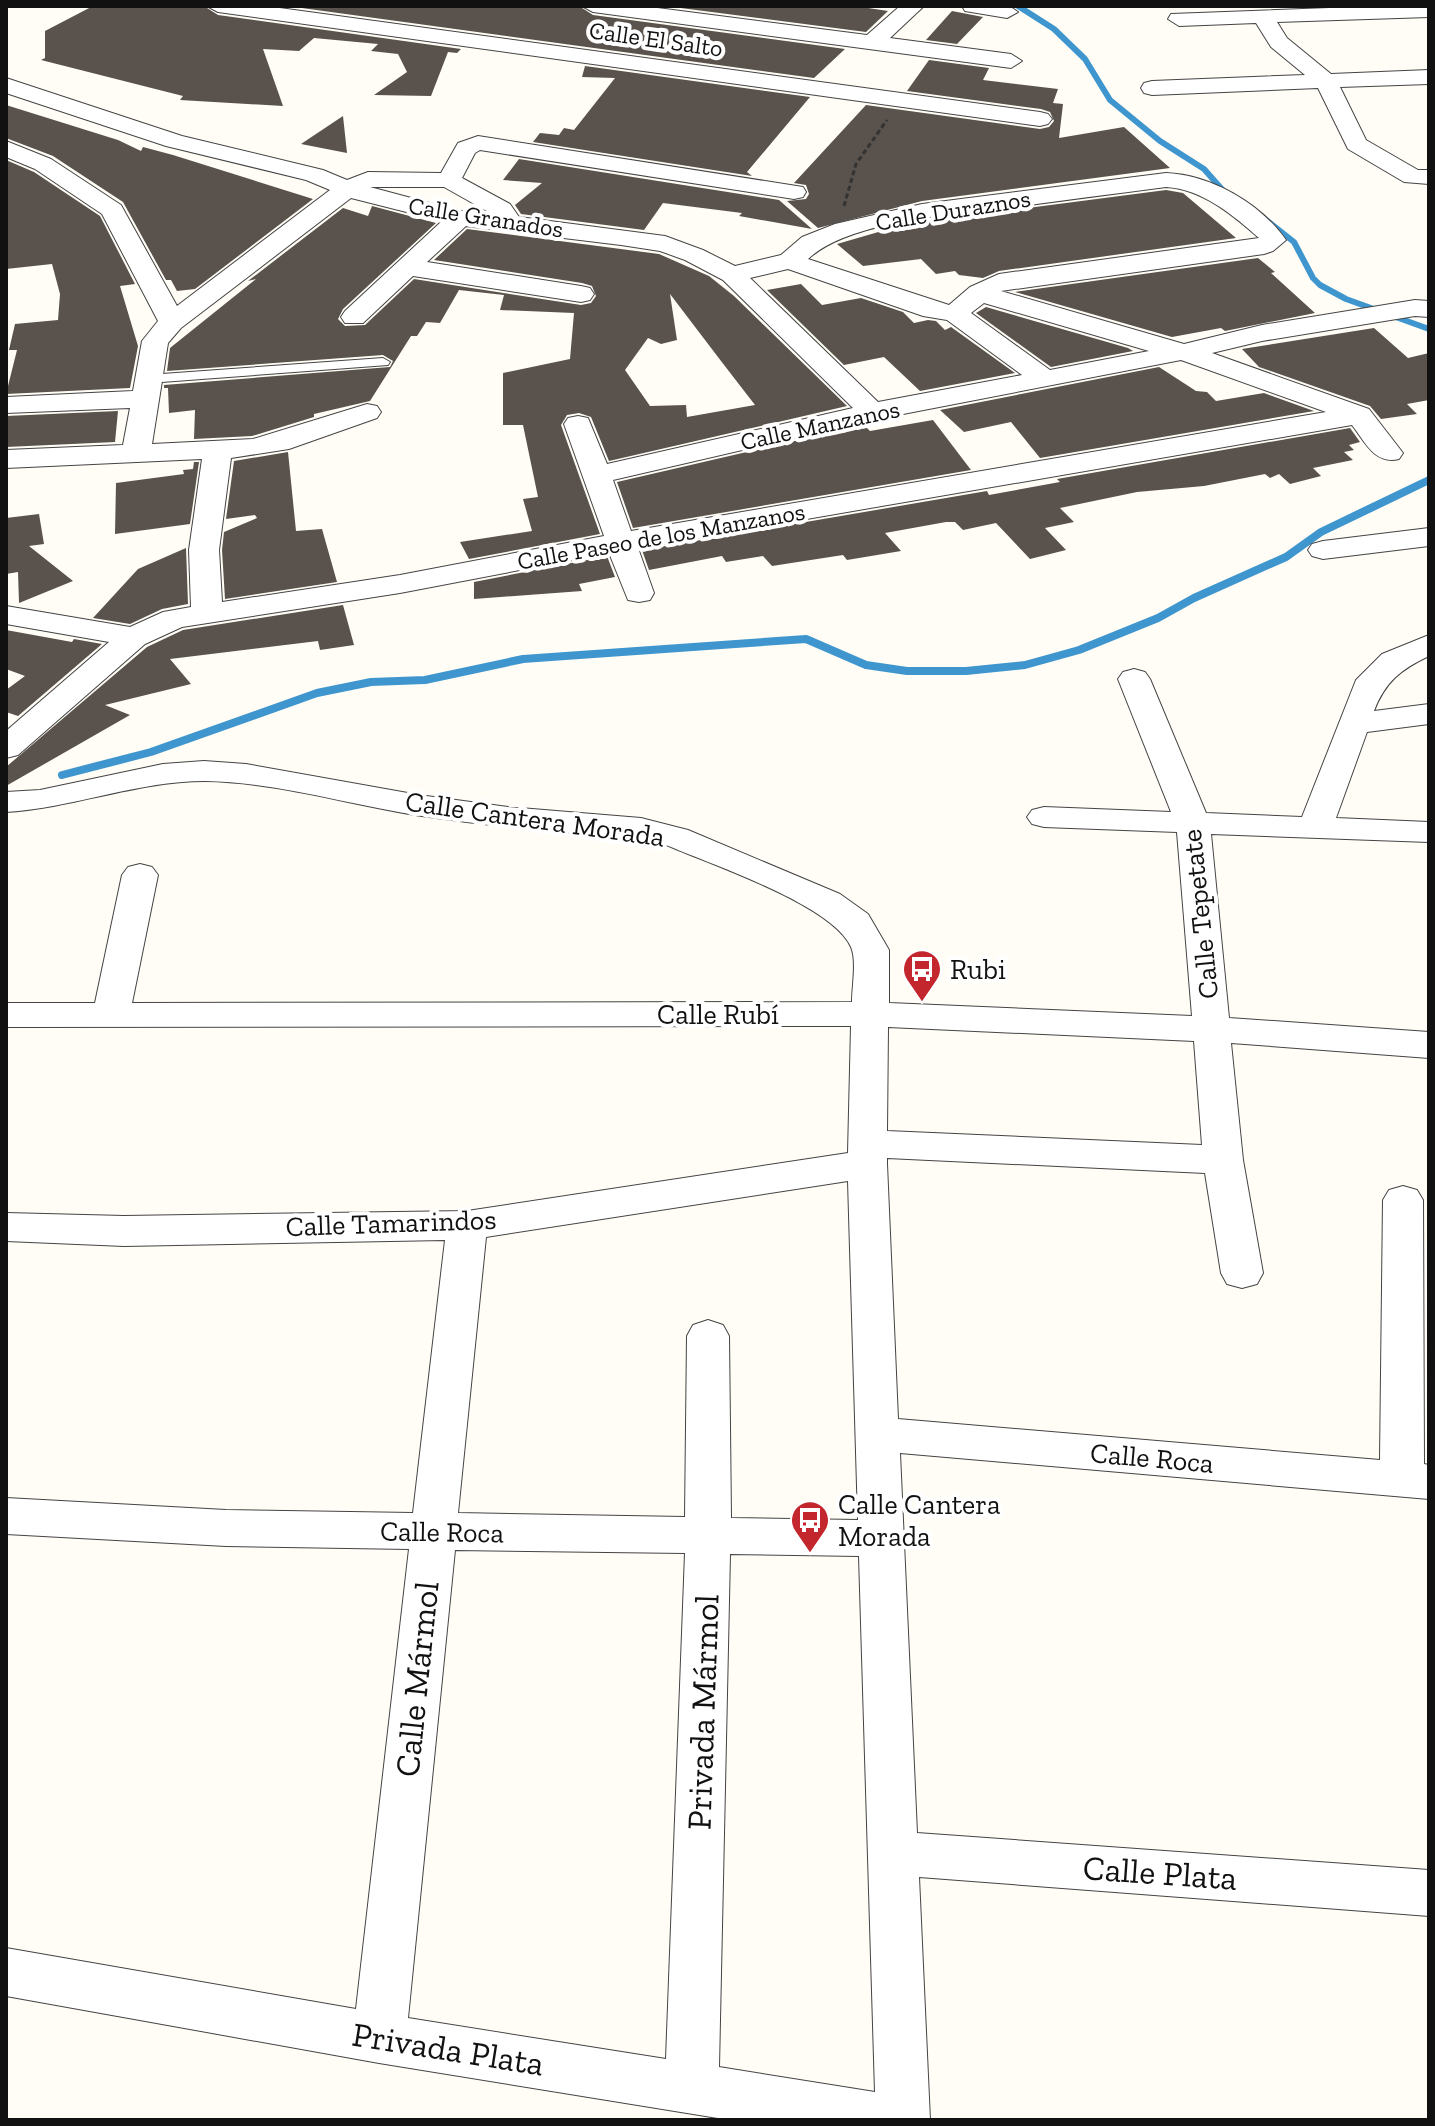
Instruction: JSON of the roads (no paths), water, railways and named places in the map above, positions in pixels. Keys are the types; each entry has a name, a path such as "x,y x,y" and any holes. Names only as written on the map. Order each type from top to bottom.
{"street":[{"name":"Calle El Salto","path":"218,6 1040,119"},
{"path":"365,26 396,6"},
{"path":"593,6 680,11 1011,61"},
{"path":"873,42 913,6"},
{"path":"973,6 1007,12"},
{"path":"620,60 680,11"},
{"path":"1179,19 1420,14"},
{"path":"1262,16 1279,42 1326,81 1356,144 1413,177 1429,177"},
{"path":"901,98 928,50"},
{"path":"1152,88 1429,77"},
{"name":"Calle Granados","path":"6,85 174,141 314,175 347,189 460,218 665,244 732,275 872,412"},
{"path":"449,180 466,148 478,143 794,192"},
{"path":"6,148 43,164 112,210 172,322"},
{"path":"136,454 155,341 172,322 347,189 368,179 449,180 501,209 507,215 506,223"},
{"name":"Calle Duraznos","path":"732,275 790,261 811,242 844,229 922,211 1186,179 1201,184 1266,231 1273,240 1264,246 999,282 979,293"},
{"path":"354,317 460,218"},
{"path":"790,261 932,310 955,314 1045,379"},
{"path":"407,267 581,294"},
{"path":"955,314 979,293 1183,352 1359,415 1389,453"},
{"name":"Calle Manzanos","path":"595,475 872,412 1183,352 1262,333 1422,309"},
{"path":"6,405 147,389"},
{"path":"6,459 218,450 279,443 367,412"},
{"name":"Calle Paseo de los Manzanos","path":"6,748 134,637 174,619 400,584 619,542 1359,415"},
{"path":"578,424 639,593"},
{"path":"207,613 204,550 218,450"},
{"path":"1323,550 1429,537"},
{"path":"6,615 134,637"},
{"path":"1315,828 1367,687 1393,661 1429,644"},
{"name":"Calle Tepetate","path":"1134,679 1193,823 1223,1160 1242,1273"},
{"path":"1353,724 1429,714"},
{"name":"Calle Cantera Morada","path":"6,802 40,800 163,774 204,771 246,774 493,815 641,828 676,837 814,896 855,922 871,950 868,1154 875,1434 903,2120"},
{"path":"1044,817 1429,832"},
{"path":"111,1017 140,875"},
{"name":"Calle Rubí","path":"6,1015 872,1014 1211,1029 1429,1045"},
{"name":"Calle Tamarindos","path":"6,1227 124,1231 467,1225 868,1154 1223,1160"},
{"path":"1403,1200 1415,1481"},
{"name":"Calle Mármol","path":"379,2038 467,1225"},
{"name":"Privada Mármol","path":"692,2088 708,1536 708,1336"},
{"name":"Calle Roca","path":"875,1434 1415,1481"},
{"name":"Calle Roca","path":"6,1516 226,1528 879,1538"},
{"name":"Calle Plata","path":"892,1853 1429,1893"},
{"name":"Privada Plata","path":"6,1972 379,2038 890,2120"}],"lane":[{"path":"147,389 383,362"}],"waterway":[{"path":"1018,6 1054,29 1085,59 1110,100 1160,141 1204,169 1227,195"},
{"path":"1261,216 1294,242 1320,285 1346,299 1429,329"},
{"path":"62,775 151,752 317,693 371,682 425,680 523,659 806,639 866,665 907,671 966,671 1025,665 1079,650 1158,618 1194,598 1286,557 1321,532 1429,480"}],"place":[{"name":"Rubi","path":"922,1003"},
{"name":"Calle Cantera Morada","path":"810,1554"}]}
